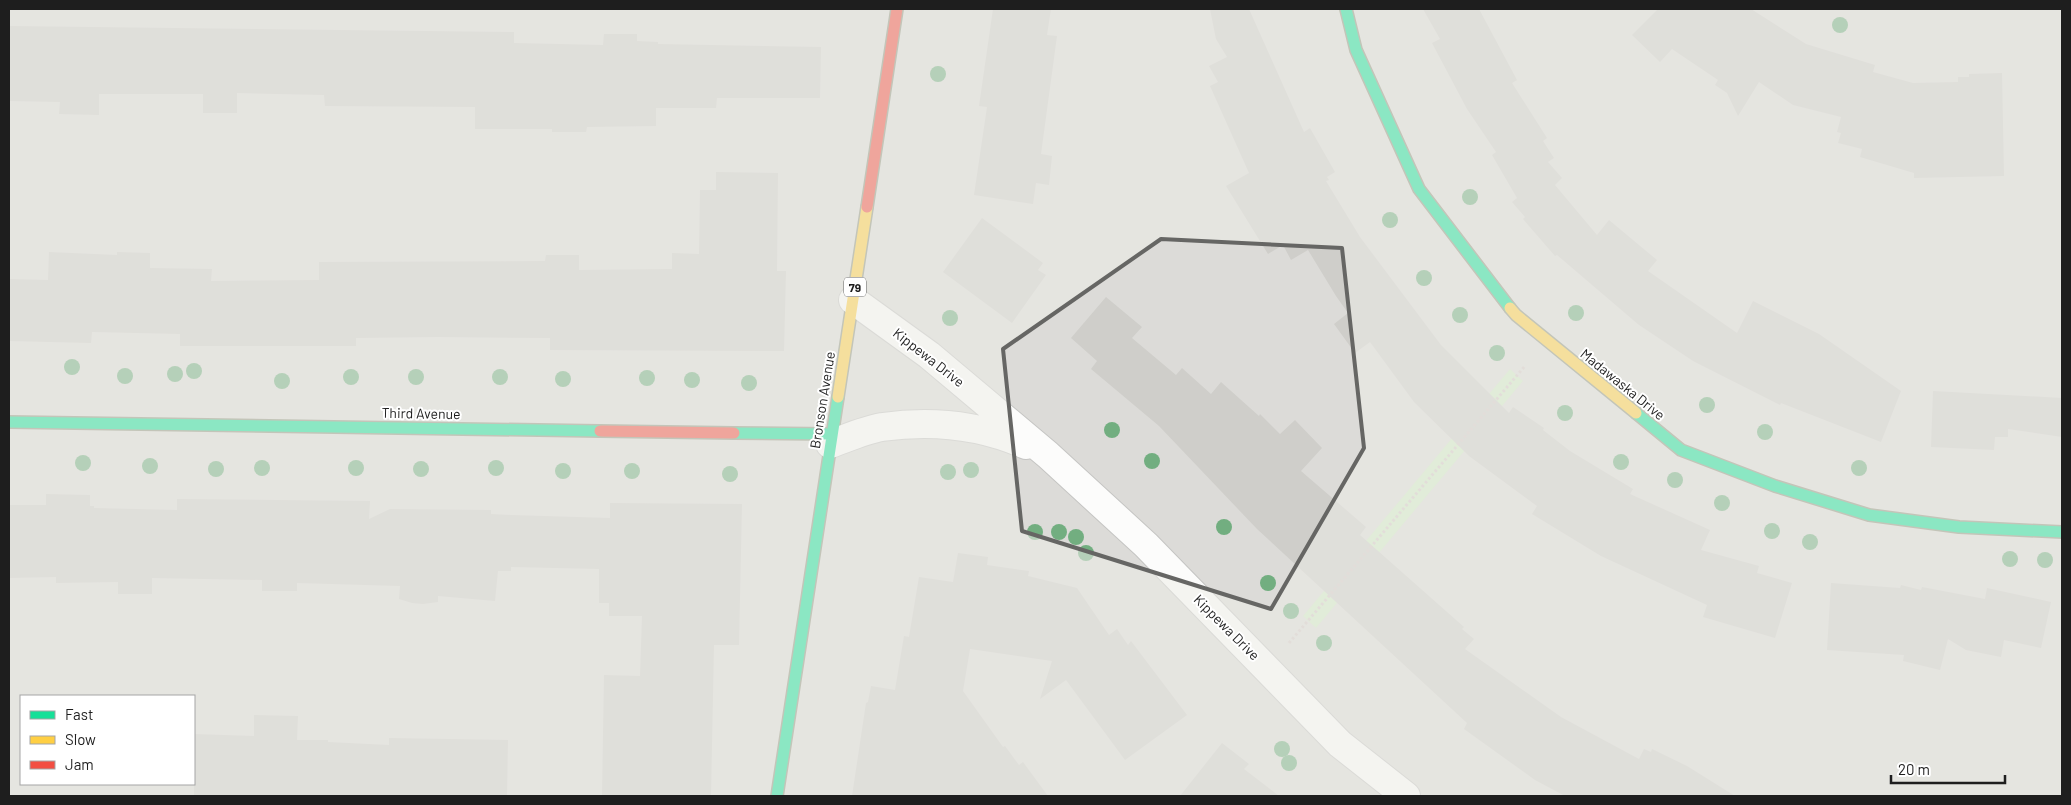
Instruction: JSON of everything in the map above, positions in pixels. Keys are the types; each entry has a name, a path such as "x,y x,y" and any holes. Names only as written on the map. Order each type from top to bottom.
{"street":[{"name":"Bronson Avenue","path":"777,796 898,9"},
{"name":"Madawaska Drive","path":"1346,9 1356,50 1419,189 1516,316 1681,450 1775,486 1869,515 1959,527 2062,532"},
{"name":"Kippewa Drive","path":"853,300 929,354 1048,455 1146,545 1340,744 1406,796"},
{"name":"Third Avenue","path":"9,422 831,439"},
{"name":"Kippewa Drive","path":"831,439 881,428 930,424 962,426 1002,434 1048,455"}],"path":[{"path":"1265,665 1296,636 1546,341"}],"highlighted area":[{"path":"1161,239 1342,248 1364,448 1271,609 1022,531 1003,349"}],"shaded area":[{"path":"9,9 2062,9 2062,796 9,796"}],"green space":[{"path":"1510,369 1523,381 1316,628 1303,616"}],"building":[{"path":"993,9 1051,9 1047,35 1057,36 1041,154 1052,156 1049,185 1036,183 1033,204 974,195 987,107 979,106"},
{"path":"1210,9 1249,9 1304,132 1310,128 1335,172 1327,177 1329,180 1326,181 1360,237 1441,345 1509,413 1513,407 1544,428 1543,430 1570,451 1633,489 1630,494 1710,530 1701,550 1759,566 1757,573 1792,583 1775,638 1703,617 1707,605 1601,556 1532,514 1537,506 1469,456 1414,402 1370,342 1355,353 1334,324 1348,313 1308,250 1291,260 1283,245 1268,254 1226,186 1249,173 1210,86 1218,82 1209,66 1227,57 1216,39"},
{"path":"1423,9 1479,9 1517,80 1512,83 1547,138 1543,141 1554,158 1548,162 1562,178 1555,185 1597,235 1609,220 1657,260 1648,271 1737,333 1753,301 1819,334 1901,391 1881,442 1781,403 1780,405 1693,361 1639,325 1557,255 1555,256 1523,219 1525,217 1512,202 1517,198 1492,155 1496,152 1467,109 1432,43 1440,39"},
{"path":"1658,9 1751,9 1806,44 1875,65 1873,72 1913,83 1958,82 1958,77 1969,77 1969,74 2002,73 2004,176 1914,178 1914,173 1860,157 1862,149 1838,143 1841,133 1837,132 1841,117 1793,105 1759,82 1738,116 1727,93 1715,85 1718,80 1672,49 1660,62 1632,35"},
{"path":"9,26 514,32 514,43 603,45 604,34 637,34 637,41 658,42 658,44 821,47 820,98 717,98 716,108 656,108 656,126 587,127 586,132 552,132 552,129 475,129 475,107 325,106 324,95 237,93 237,113 203,113 203,94 99,94 99,115 59,114 60,102 9,101"},
{"path":"716,172 778,173 777,271 786,271 784,351 550,350 550,338 438,337 356,338 356,346 180,346 180,334 92,332 91,343 9,341 9,279 48,280 49,252 117,255 117,252 150,253 150,268 212,269 211,281 319,280 319,262 545,261 546,255 579,255 579,270 672,269 672,253 699,254 700,190 716,190"},
{"path":"982,218 1043,263 1038,270 1046,275 1012,323 943,272"},
{"path":"1106,297 1142,327 1132,338 1176,375 1182,368 1211,394 1221,382 1259,416 1260,414 1280,434 1295,420 1322,448 1301,471 1366,527 1360,535 1464,627 1462,629 1474,639 1465,649 1561,717 1639,759 1644,749 1651,752 1652,749 1687,766 1735,796 1565,796 1535,780 1464,729 1467,723 1257,529 1159,426 1091,369 1097,361 1071,338"},
{"path":"1933,391 2062,398 2062,437 2008,429 2008,437 1995,437 1994,450 1931,447"},
{"path":"46,494 90,495 90,506 94,506 94,508 177,510 177,499 370,501 369,519 390,509 491,510 491,514 610,518 610,503 742,504 739,645 714,645 711,796 602,796 604,675 640,676 642,616 609,616 609,603 599,603 599,569 511,567 511,571 498,571 495,601 438,596 438,602 423,604 399,599 400,586 297,583 297,591 262,591 262,580 152,578 152,594 118,594 118,582 56,583 56,577 9,578 9,505 46,505"},
{"path":"958,553 988,557 987,565 1029,571 1028,576 1077,588 1109,635 1117,629 1128,645 1131,641 1187,715 1125,760 1066,680 1040,699 1052,661 970,649 963,691 1003,747 1005,746 1019,765 1023,762 1048,796 852,796 866,703 868,702 871,686 895,690 904,636 909,637 919,577 953,582"},
{"path":"1831,583 1900,588 1901,585 1921,590 1922,587 1985,599 1987,588 2051,602 2041,648 2004,640 2001,657 1966,650 1948,639 1940,670 1903,661 1904,655 1827,650"},
{"path":"254,715 298,716 297,740 328,740 328,742 389,745 389,738 508,740 507,796 194,796 195,734 254,736"},
{"path":"1222,743 1249,764 1244,769 1279,796 1180,796"}],"traffic: fast":[{"path":"1346,9 1356,50 1419,189 1510,308"},
{"path":"777,796 838,397"},
{"path":"1636,413 1681,450 1775,486 1869,515 1959,527 2062,532"},
{"path":"9,422 600,431"},
{"path":"734,433 832,434"}],"traffic: slow":[{"path":"838,397 867,207"},
{"path":"1510,308 1516,315 1636,413"}],"traffic: jam":[{"path":"867,207 897,9"},
{"path":"600,431 734,433"}]}
